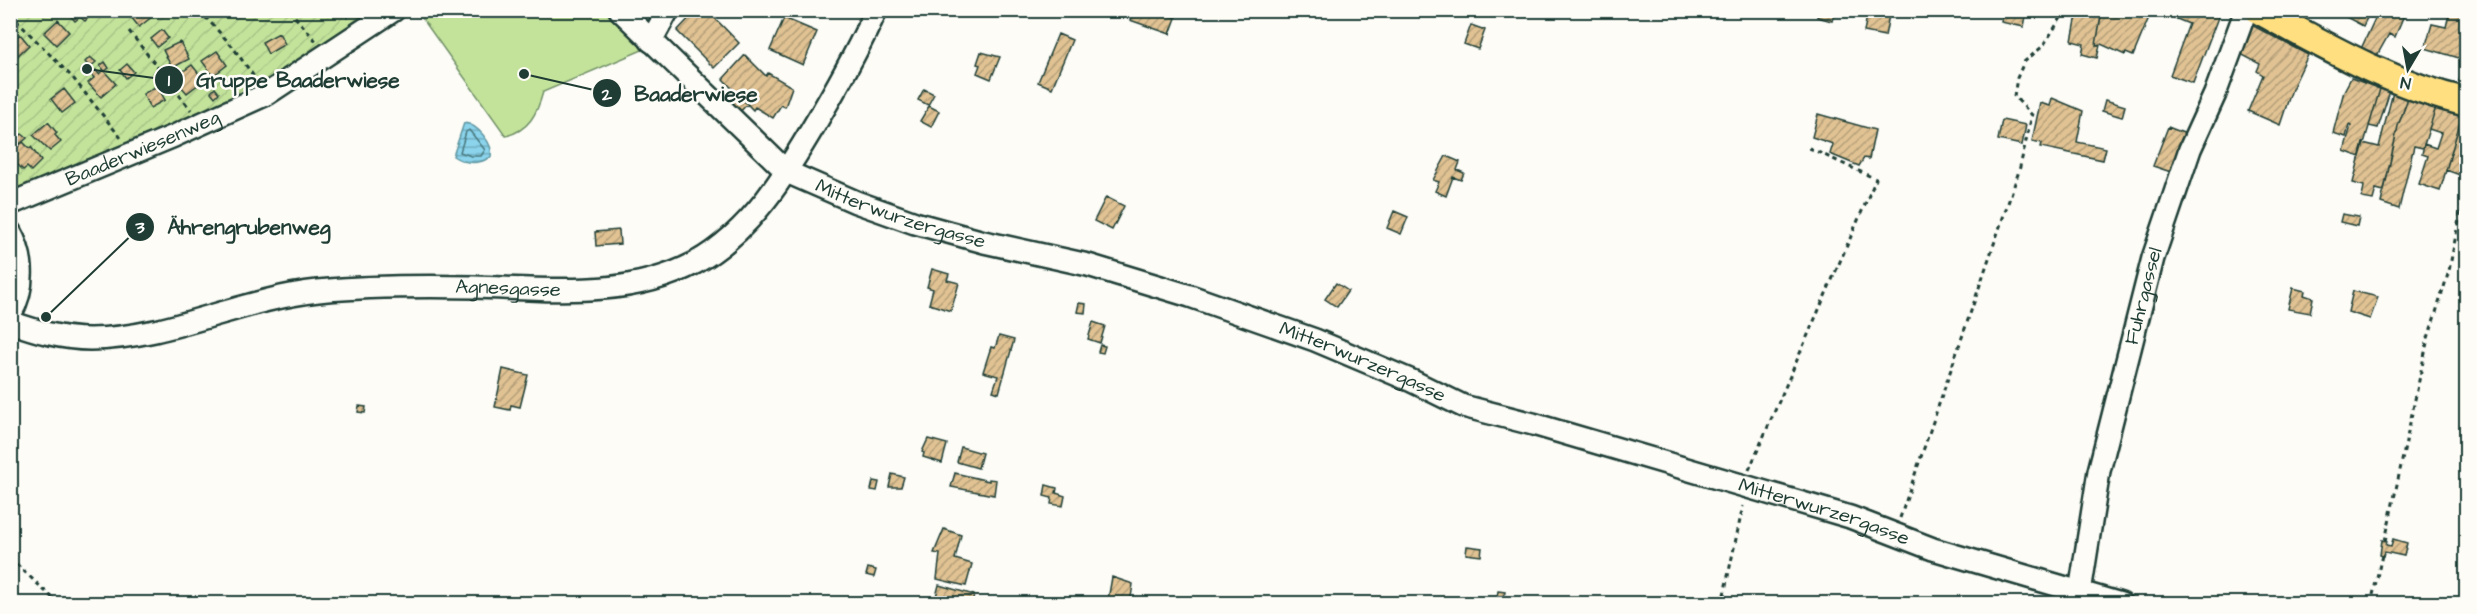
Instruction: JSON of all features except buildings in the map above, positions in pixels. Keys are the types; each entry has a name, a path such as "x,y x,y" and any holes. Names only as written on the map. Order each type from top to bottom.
{"main road":[{"path":"2259,10 2354,62 2400,82 2466,102"}],"street":[{"name":"Baaderwiesenweg","path":"10,204 267,94 394,10"},
{"name":"Mitterwurzergasse","path":"620,10 787,172 856,202 915,223 1088,265 1190,296 1315,340 1412,381 1463,406 1533,424 1850,518 1933,549 2121,603"},
{"path":"651,41 668,10"},
{"name":"Agnesgasse","path":"10,322 50,334 87,339 107,338 144,332 281,296 314,291 407,285 574,290 608,288 645,282 678,271 716,249 755,214 787,172 851,63 876,10"},
{"name":"Fuhrgassel","path":"2080,592 2099,471 2153,258 2190,149 2215,94 2246,10"},
{"path":"10,232 22,272 18,299 10,315"}],"path":[{"path":"199,10 232,46 267,94"},
{"path":"289,10 328,54"},
{"path":"1894,534 2019,171 2032,115 2014,96 2018,78 2024,62 2043,46 2066,10"},
{"path":"10,14 73,78 131,152"},
{"path":"129,31 201,124"},
{"path":"1722,603 1747,488 1749,467 1876,179 1805,146"},
{"path":"2466,161 2462,176 2466,177"},
{"path":"2385,541 2428,338 2449,271 2466,183"},
{"path":"2371,603 2382,555"},
{"path":"10,558 59,603"}],"green space":[{"path":"11,11 381,11 265,85 136,145 130,142 11,192"},
{"path":"417,11 609,11 647,48 543,92 531,120 521,130 506,136"}],"water":[{"path":"464,123 474,127 484,136 490,146 491,157 472,162 462,161 453,156"}],"place":[{"name":"Gruppe Baaderwiese","path":"87,69"},
{"name":"Baaderwiese","path":"524,74"},
{"name":"Ährengrubenweg","path":"46,317"}]}
